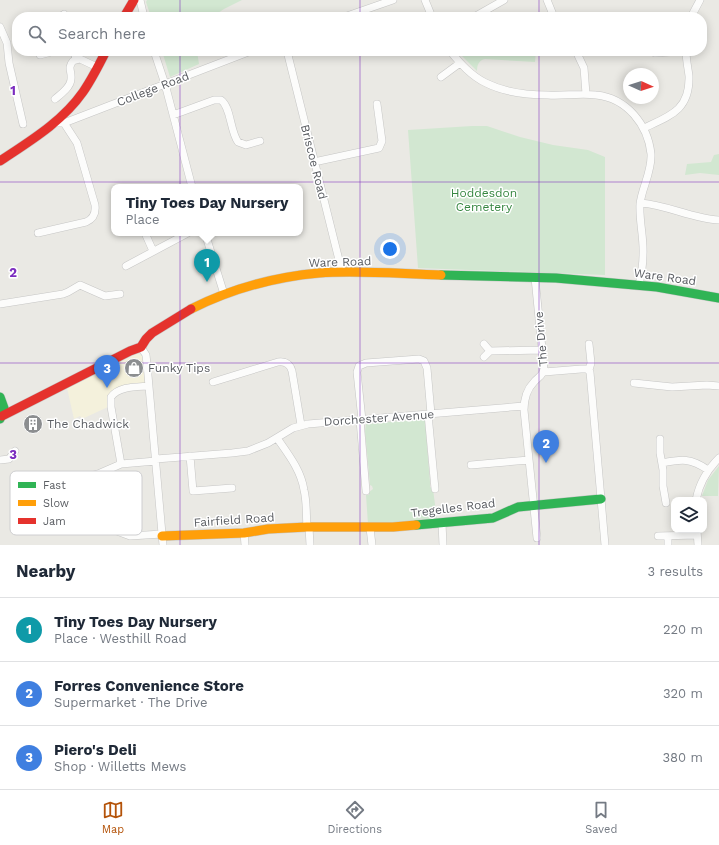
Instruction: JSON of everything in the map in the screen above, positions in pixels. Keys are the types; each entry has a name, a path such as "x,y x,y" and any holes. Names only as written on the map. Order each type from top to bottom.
{"main road":[{"path":"127,12 134,0"},
{"path":"0,161 59,123 86,87 103,56"},
{"name":"Ware Road","path":"1,418 18,407 35,400 130,351 141,347 148,337 170,320 194,307 224,294 257,284 305,274 342,272 536,278 640,286 719,298"},
{"path":"1,398 18,407"},
{"path":"1,398 4,411 1,418"},
{"name":"Tregelles Road","path":"308,527 370,528 442,523 492,518 500,516 514,508 600,499"},
{"name":"Fairfield Road","path":"162,538 308,527"}],"street":[{"path":"140,0 143,12"},
{"path":"358,12 393,0"},
{"path":"425,0 430,12"},
{"path":"483,12 504,0"},
{"path":"547,0 552,12"},
{"path":"694,12 700,0"},
{"path":"0,27 7,43 8,59 23,124"},
{"path":"156,56 165,84 191,184"},
{"name":"College Road","path":"59,123 238,56"},
{"name":"Briscoe Road","path":"288,56 342,272"},
{"path":"454,56 460,63 487,84 509,90 546,95 601,95 621,103 636,117 644,128 649,144 651,164 642,193 641,203 640,223 644,257 640,286"},
{"path":"578,56 584,68 586,94"},
{"path":"644,128 674,113 683,105 688,92 689,82 686,56"},
{"path":"0,60 8,59"},
{"path":"76,59 84,60 97,67"},
{"path":"55,99 63,92 70,82 71,79 69,68 76,59"},
{"path":"441,77 460,63"},
{"path":"173,115 214,100 221,100 225,104 234,136 238,142 246,145 260,141"},
{"path":"314,162 344,154 379,148 382,141 377,104"},
{"path":"70,108 78,117"},
{"path":"38,233 86,222 95,213 95,205 79,148 76,141 59,123"},
{"path":"641,203 658,205 697,218 719,220"},
{"path":"146,236 153,251"},
{"path":"126,266 182,236"},
{"path":"206,236 224,294"},
{"name":"The Drive","path":"536,278 544,372 529,389 524,406 537,538"},
{"path":"0,304 63,294 80,285 105,296 120,294"},
{"path":"484,344 490,351"},
{"path":"589,344 591,362 589,370 591,378 604,545"},
{"path":"141,347 146,355 162,538"},
{"path":"484,357 490,351 542,350"},
{"path":"366,491 357,372 359,366 366,363 419,359 424,361 427,365 435,489"},
{"path":"213,382 278,362 286,363 291,367 292,371 301,425"},
{"path":"544,372 581,369 589,370"},
{"path":"634,383 672,387 707,385 719,386"},
{"path":"121,464 111,397 115,393 125,389 149,386"},
{"name":"Dorchester Avenue","path":"105,471 121,464 241,452 258,448 301,425 524,406"},
{"path":"277,438 296,467 303,484 310,545"},
{"path":"660,439 663,486 666,503"},
{"path":"0,460 9,459 15,451"},
{"path":"190,456 193,491 232,488"},
{"path":"697,497 708,470 719,458"},
{"path":"471,465 529,460"},
{"path":"662,463 673,461 692,461 708,470"},
{"path":"442,523 443,545"},
{"path":"370,528 372,545"},
{"path":"244,533 245,545"},
{"path":"658,536 690,533"},
{"path":"697,533 698,545"},
{"name":"Dorchester Avenue","path":"127,535 162,538"},
{"path":"668,536 668,545"}],"shaded area":[{"path":"138,353 142,356 145,385 119,390 110,406 82,419 80,416 74,419 67,388"}],"green space":[{"path":"147,0 242,0 220,12 149,12 146,2"},
{"path":"164,56 198,56 199,64 170,77"},
{"path":"462,56 536,56 535,62 481,60 477,67 477,71"},
{"name":"Hoddesdon Cemetery","path":"487,126 520,137 553,145 588,150 605,157 605,275 418,268 408,130"},
{"path":"719,154 719,175 700,173 685,175 687,164 711,162 714,155"},
{"path":"425,419 430,487 433,489 437,520 368,524 366,495 369,495 369,492 373,489 370,485 365,431 366,424"},
{"path":"719,466 718,496 702,496 708,480"}],"traffic: fast":[{"path":"441,275 556,278 657,287 719,298"},
{"path":"0,397 4,408 0,419"},
{"path":"416,525 493,518 518,507 601,499"}],"traffic: slow":[{"path":"191,309 253,285 302,275 349,272 441,275"},
{"path":"162,536 244,533 268,529 307,527 393,527 416,525"}],"traffic: jam":[{"path":"127,12 134,0"},
{"path":"0,161 45,130 75,103 103,56"},
{"path":"2,416 130,351 141,347 152,333 191,309"}],"place":[{"name":"Tiny Toes Day Nursery","path":"207,282"},
{"name":"Funky Tips","path":"134,368"},
{"name":"Piero's Deli","path":"107,388"},
{"name":"The Chadwick","path":"33,424"},
{"name":"Forres Convenience Store","path":"546,463"}]}
